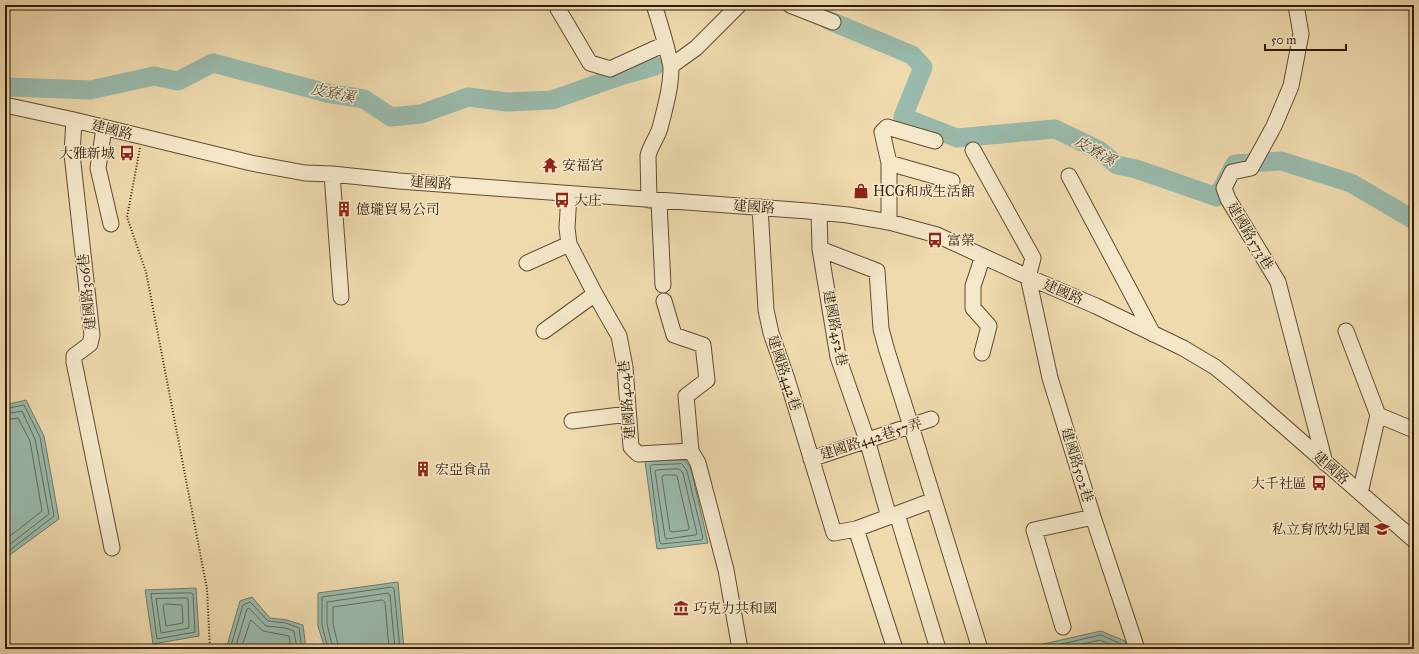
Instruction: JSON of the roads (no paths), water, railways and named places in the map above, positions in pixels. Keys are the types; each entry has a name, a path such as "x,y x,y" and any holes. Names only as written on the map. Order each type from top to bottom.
{"street":[{"path":"654,5 660,20 671,66 666,105 659,130 655,141 649,149 648,156 663,284"},
{"path":"671,66 696,48 739,5"},
{"path":"790,5 833,22"},
{"name":"建國路573巷","path":"1296,5 1301,34 1291,86 1274,126 1251,168 1232,172 1224,188 1228,199 1278,282 1325,463"},
{"path":"558,8 590,63 610,69 665,44"},
{"name":"建國路","path":"5,105 74,120 251,163 305,173 819,212 889,222 937,235 1028,277 1096,306 1183,348 1215,367 1414,540"},
{"name":"建國路306巷","path":"74,120 72,154 92,335 90,344 74,356 74,362 112,548"},
{"path":"889,222 889,163 882,132 887,127 935,141"},
{"path":"104,128 98,168 111,224"},
{"path":"973,150 1033,258 1028,277"},
{"path":"889,163 952,181"},
{"path":"332,174 341,297"},
{"path":"1069,176 1153,334"},
{"name":"建國路404巷","path":"569,194 567,228 568,244 619,336 625,367 631,447 638,454 692,451"},
{"name":"建國路442巷","path":"760,208 768,318 771,333 787,379 834,533 856,529"},
{"name":"建國路452巷","path":"819,212 820,249 838,358 938,649"},
{"path":"527,263 568,244"},
{"path":"820,249 877,271 881,328 887,351 981,649"},
{"path":"982,353 989,326 973,308 973,286 983,256"},
{"name":"建國路502巷","path":"1028,277 1050,378 1093,517 1137,649"},
{"path":"544,331 595,294"},
{"path":"664,301 674,335 702,345 707,380 686,396 692,451 698,463 726,570 740,649"},
{"path":"1346,331 1378,416 1360,493"},
{"path":"572,421 628,414"},
{"path":"1378,416 1414,430"},
{"name":"建國路442巷57弄","path":"811,459 931,419"},
{"path":"895,649 856,529 934,500"},
{"path":"1063,627 1034,530 1093,517"}],"water":[{"path":"26,400 44,436 59,519 5,558 5,405"},
{"path":"685,460 691,469 708,543 657,549 645,461"},
{"path":"398,582 404,649 325,649 318,626 318,593"},
{"path":"196,588 199,636 153,644 145,590"},
{"path":"252,597 270,618 287,620 303,625 306,649 226,649 240,601"},
{"path":"1101,631 1125,641 1128,649 1021,649"}],"waterway":[{"name":"皮寮溪","path":"828,20 912,55 923,67 903,117 957,138 1055,129 1099,150 1117,165 1136,169 1217,197 1235,164 1281,161 1351,183 1414,220"},
{"name":"皮寮溪","path":"5,86 90,90 154,76 178,81 213,63 327,93 364,99 391,117 421,114 468,97 507,102 552,100 620,76 655,66"}],"place":[{"name":"大雅新城","path":"127,153"},
{"name":"安福宮","path":"550,165"},
{"name":"HCG和成生活館","path":"861,191"},
{"name":"大庄","path":"562,200"},
{"name":"億瓏貿易公司","path":"344,209"},
{"name":"富榮","path":"935,240"},
{"name":"宏亞食品","path":"423,469"},
{"name":"大千社區","path":"1319,483"},
{"name":"私立育欣幼兒園","path":"1382,529"},
{"name":"巧克力共和國","path":"681,608"}]}
